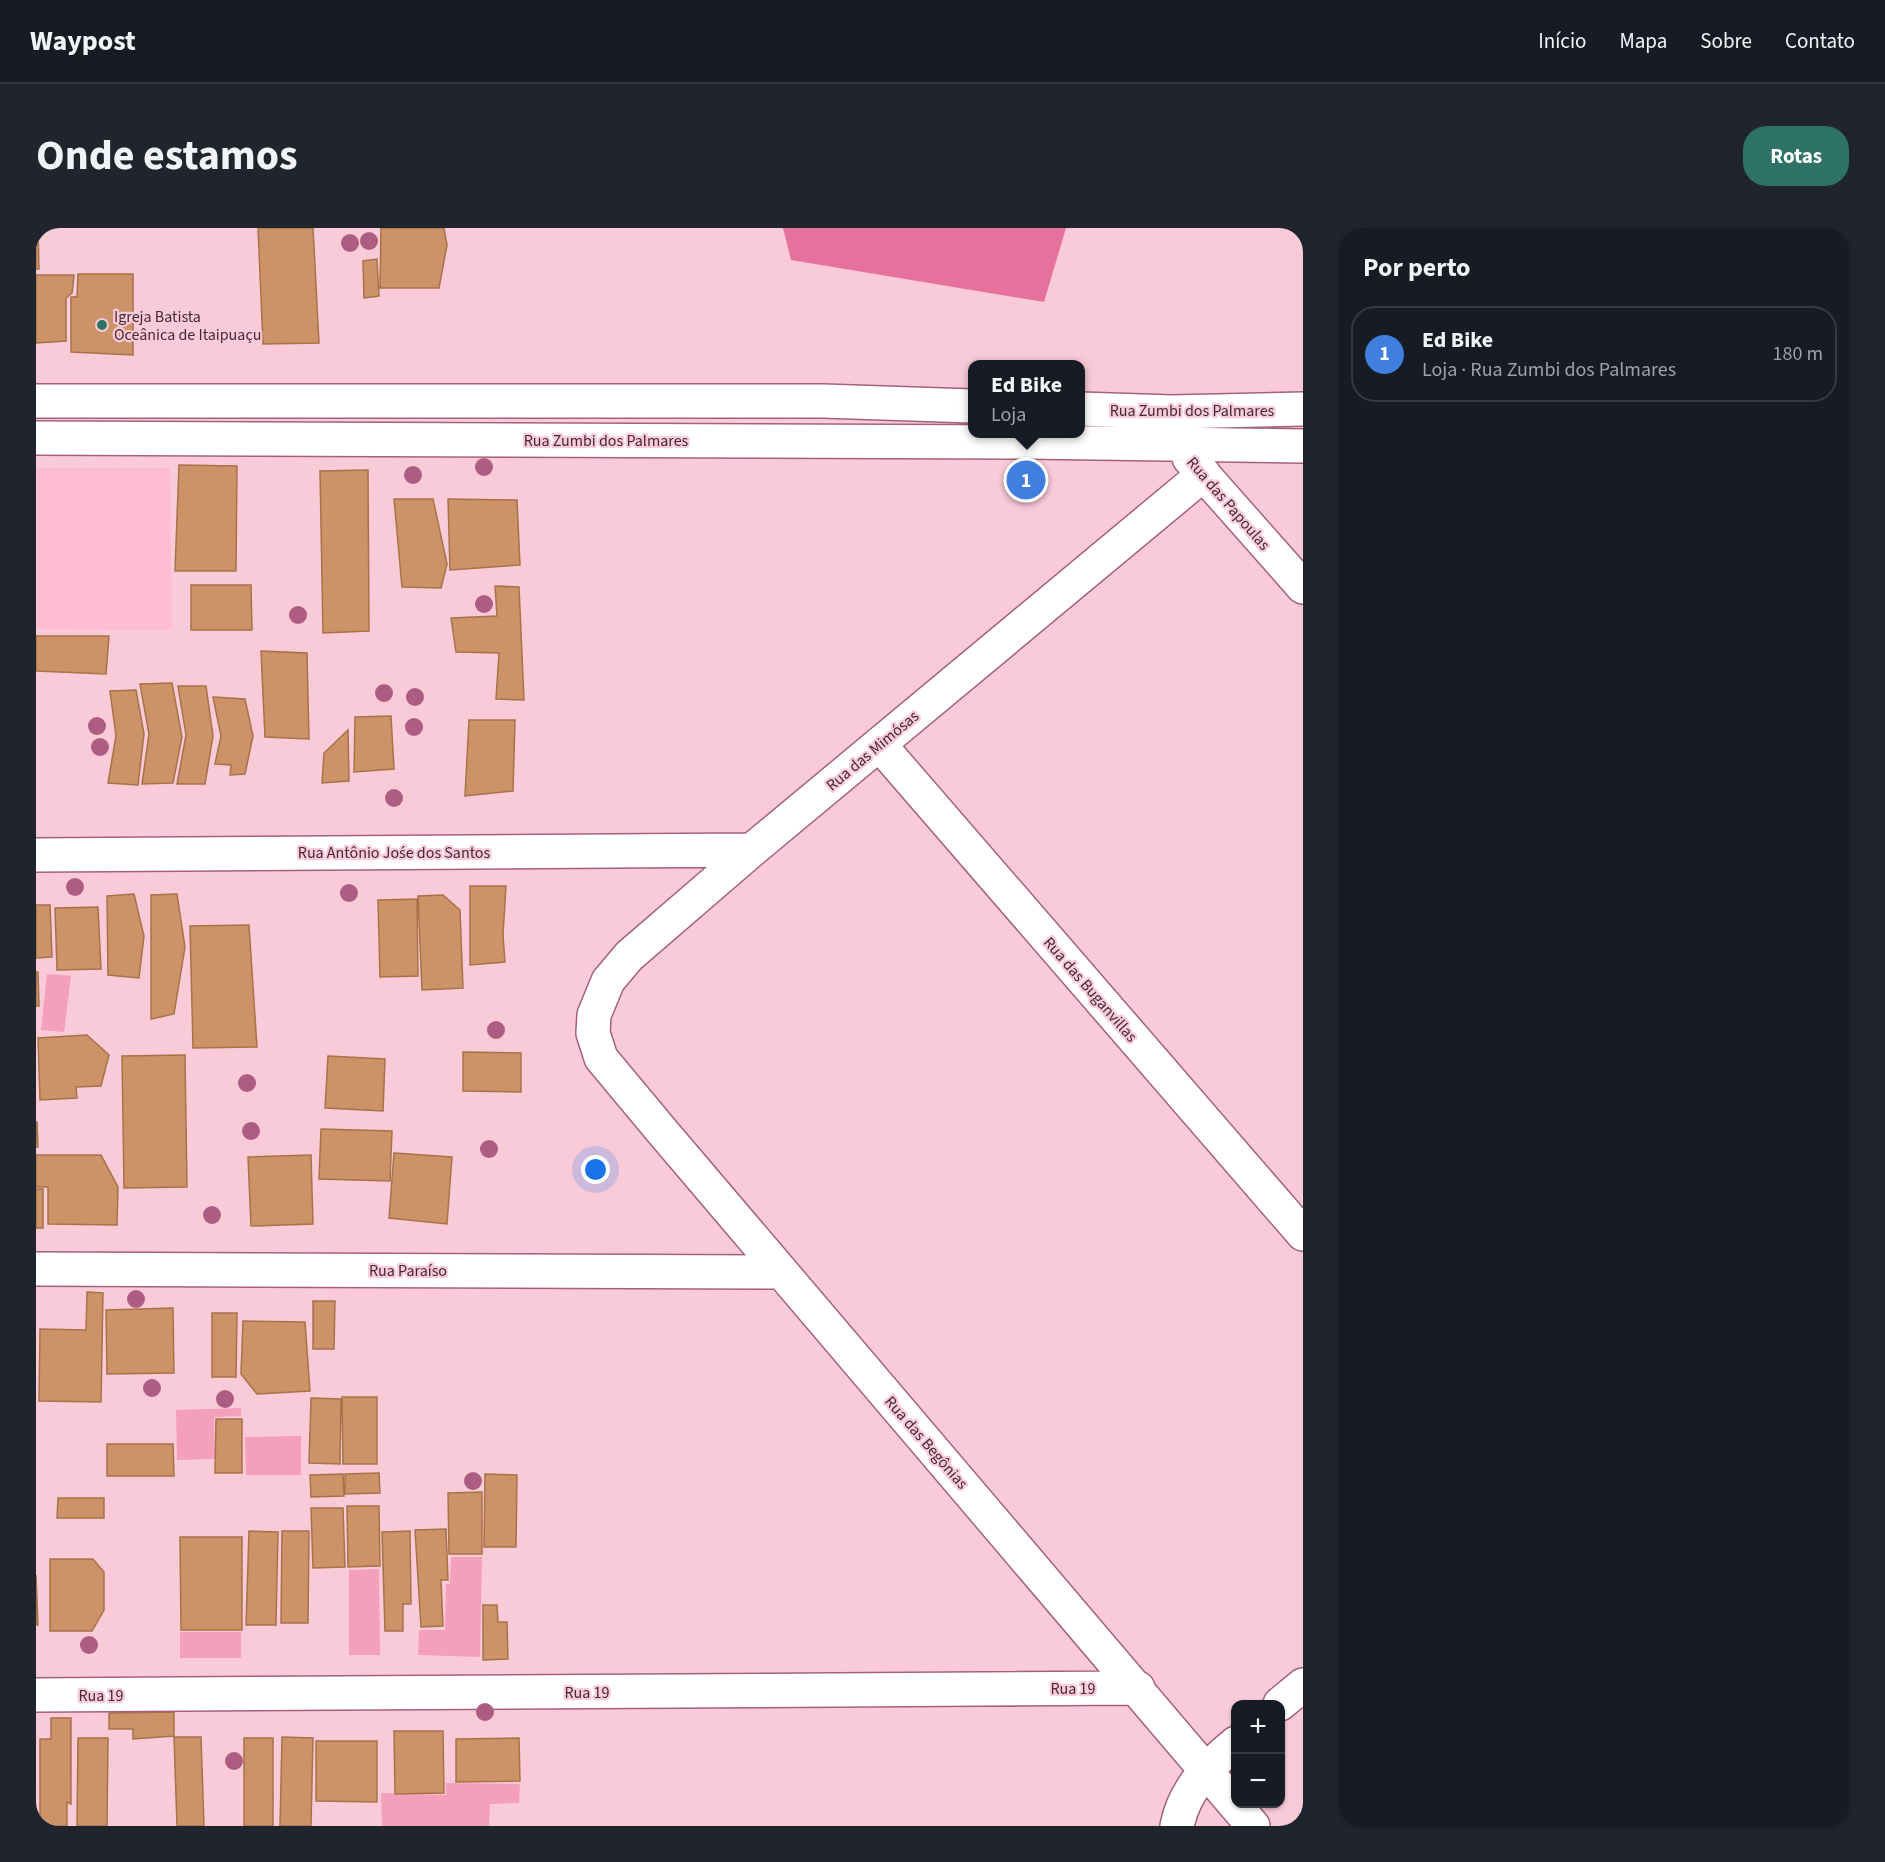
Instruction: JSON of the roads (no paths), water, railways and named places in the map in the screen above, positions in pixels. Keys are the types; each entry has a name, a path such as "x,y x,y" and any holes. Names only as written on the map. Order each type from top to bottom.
{"street":[{"path":"36,401 823,401 968,406"},
{"name":"Rua Zumbi dos Palmares","path":"1085,428 1174,427 1297,405"},
{"name":"Rua Zumbi dos Palmares","path":"1085,410 1174,427"},
{"path":"1174,427 1303,446"},
{"name":"Rua das Papoulas","path":"1174,427 1203,474 1303,587"},
{"name":"Rua Zumbi dos Palmares","path":"36,438 968,429"},
{"name":"Rua das Mimósas","path":"601,1058 593,1033 594,1015 599,997 608,981 629,956 752,850 1203,474"},
{"name":"Rua das Buganvillas","path":"879,744 1303,1234"},
{"name":"Rua Antônio Jośe dos Santos","path":"36,855 752,850"},
{"name":"Rua das Begônias","path":"601,1058 779,1272 1138,1688 1253,1826"},
{"name":"Rua Paraíso","path":"36,1269 779,1272"},
{"path":"1285,1700 1303,1685"},
{"name":"Rua 19","path":"36,1695 1138,1688"},
{"path":"1177,1826 1180,1809 1204,1770 1231,1747"}],"place":[{"name":"Igreja Batista Oceânica de Itaipuaçu","path":"102,325"},
{"name":"Ed Bike","path":"1026,480"}]}
